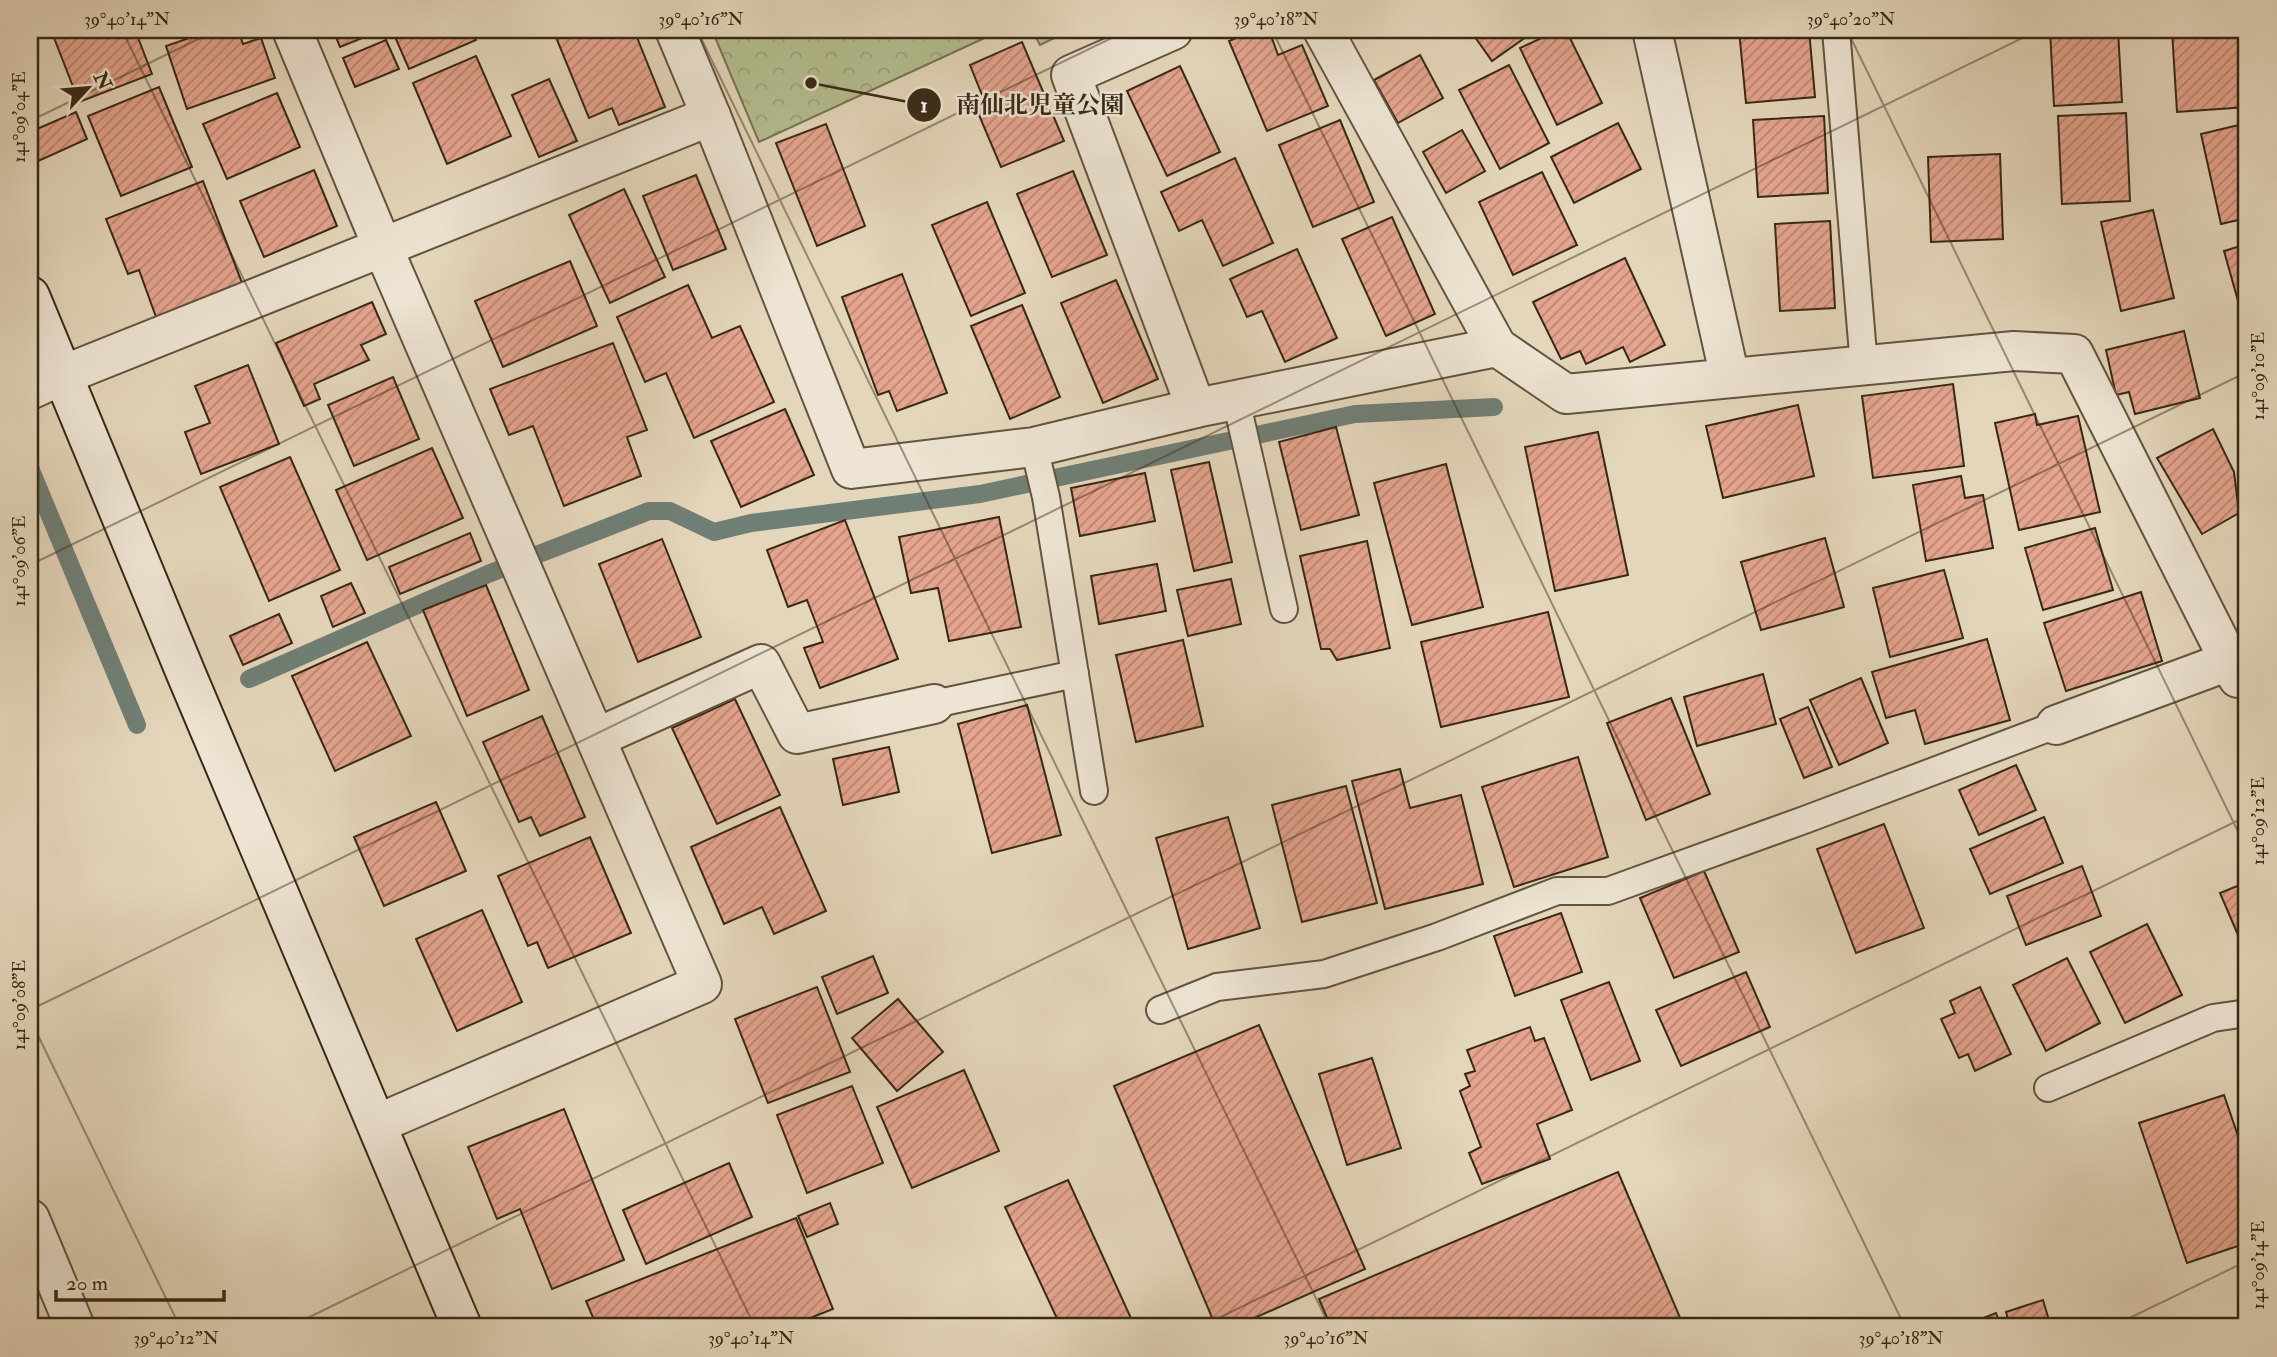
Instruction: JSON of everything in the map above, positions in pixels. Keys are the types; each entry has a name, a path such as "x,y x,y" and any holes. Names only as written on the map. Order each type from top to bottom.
{"street":[{"path":"292,30 383,248 702,984 377,1125"},
{"path":"675,30 852,469 1036,458 1196,408 1239,414 1497,347"},
{"path":"1173,30 1071,75 1196,408"},
{"path":"1322,30 1497,347 1566,394 2014,351 2074,354 2240,677 2056,725"},
{"path":"1652,30 1730,378"},
{"path":"46,383 711,116"},
{"path":"30,296 46,383 187,676 462,1327"},
{"path":"596,738 761,664 797,734 934,704"},
{"path":"30,1219 75,1327"}],"lane":[{"path":"1836,30 1864,366"},
{"path":"1239,414 1284,610"},
{"path":"1036,458 1046,497 1094,791"},
{"path":"934,704 1075,674"},
{"path":"1160,1010 1217,987 1324,974 1437,937 1557,891 1608,891 2056,725"},
{"path":"2048,1088 2213,1018 2247,1013"}],"green space":[{"path":"712,30 1002,30 759,142"},
{"path":"1032,30 1071,30 1040,45"}],"building":[{"path":"51,30 135,30 152,74 79,102"},
{"path":"212,30 238,30 243,44 261,38 275,78 187,109 166,46"},
{"path":"333,30 382,30 340,47"},
{"path":"392,30 471,30 476,40 409,69"},
{"path":"553,30 634,30 665,107 619,125 612,108 589,118"},
{"path":"1255,30 1269,30 1278,55 1302,45 1328,106 1267,131 1229,41"},
{"path":"1470,30 1536,30 1492,61"},
{"path":"1559,30 1566,30 1602,103 1557,125 1520,48"},
{"path":"1739,30 1809,30 1815,97 1746,103"},
{"path":"2050,30 2118,30 2122,102 2054,106"},
{"path":"2172,30 2247,30 2247,107 2177,112"},
{"path":"386,40 399,69 355,87 343,58"},
{"path":"1022,42 1064,141 1001,167 976,108 984,100 970,65"},
{"path":"1420,55 1443,98 1398,123 1374,80"},
{"path":"476,56 511,136 447,164 413,83"},
{"path":"1509,65 1549,143 1500,169 1459,90"},
{"path":"1180,66 1220,152 1167,176 1127,91"},
{"path":"549,79 577,141 539,157 512,95"},
{"path":"159,87 192,167 121,196 88,116"},
{"path":"277,93 300,147 227,179 203,124"},
{"path":"76,112 87,139 34,163 30,154 30,132"},
{"path":"2126,113 2130,201 2062,204 2058,116"},
{"path":"1824,116 1828,193 1758,197 1753,120"},
{"path":"1340,120 1374,202 1313,227 1279,145"},
{"path":"1618,123 1641,169 1574,203 1551,157"},
{"path":"2247,123 2247,218 2221,224 2201,134"},
{"path":"826,124 865,226 817,246 776,143"},
{"path":"1462,130 1485,171 1446,193 1423,152"},
{"path":"2000,154 2003,239 1931,242 1928,157"},
{"path":"1235,158 1273,243 1223,266 1202,220 1179,231 1161,192"},
{"path":"314,170 337,226 264,257 240,201"},
{"path":"1073,171 1107,255 1052,277 1017,194"},
{"path":"1542,172 1577,245 1513,275 1479,202"},
{"path":"696,175 726,249 673,270 643,196"},
{"path":"203,181 242,283 156,317 139,270 128,274 106,219"},
{"path":"624,189 665,277 610,303 569,215"},
{"path":"987,202 1025,293 971,316 932,225"},
{"path":"2153,210 2174,298 2121,311 2101,222"},
{"path":"1392,217 1435,314 1386,336 1342,239"},
{"path":"1830,221 1835,308 1780,311 1775,224"},
{"path":"2247,244 2247,333 2224,251"},
{"path":"1297,249 1337,338 1285,362 1262,311 1247,317 1230,279"},
{"path":"1625,258 1665,345 1630,362 1623,347 1586,364 1580,351 1561,359 1533,302"},
{"path":"570,261 597,326 503,367 475,301"},
{"path":"902,274 947,393 897,411 889,391 878,395 842,297"},
{"path":"1116,280 1158,379 1103,403 1061,303"},
{"path":"688,285 712,338 740,326 774,402 694,438 666,373 645,382 617,317"},
{"path":"372,302 386,334 361,345 369,360 314,384 320,399 304,406 276,343"},
{"path":"1022,305 1060,397 1010,419 971,326"},
{"path":"2184,331 2200,398 2135,414 2129,392 2116,395 2106,350"},
{"path":"613,343 647,430 627,437 641,476 564,506 533,426 509,435 490,389"},
{"path":"248,365 279,444 201,474 185,432 210,423 195,386"},
{"path":"393,377 419,439 354,466 328,405"},
{"path":"1953,384 1964,466 1873,478 1862,396"},
{"path":"1798,405 1814,476 1723,498 1706,426"},
{"path":"785,409 814,475 741,507 711,441"},
{"path":"2035,414 2037,425 2078,416 2100,512 2019,530 1995,423"},
{"path":"1336,427 1359,515 1301,530 1279,442"},
{"path":"2213,429 2234,472 2239,513 2202,534 2157,458"},
{"path":"1598,432 1628,575 1555,591 1525,447"},
{"path":"432,448 463,518 367,560 336,490"},
{"path":"290,457 340,570 269,601 220,487"},
{"path":"1209,462 1232,562 1194,571 1171,470"},
{"path":"1446,464 1483,607 1412,625 1374,483"},
{"path":"1145,473 1155,521 1080,536 1071,488"},
{"path":"1961,476 1965,498 1983,495 1993,548 1926,561 1913,485"},
{"path":"999,517 1021,627 949,641 938,588 911,593 899,537"},
{"path":"845,520 898,659 820,688 804,648 823,642 807,600 788,607 767,550"},
{"path":"2095,528 2113,590 2043,610 2025,548"},
{"path":"470,533 481,561 400,594 389,567"},
{"path":"1825,538 1844,607 1761,630 1741,562"},
{"path":"662,539 701,637 638,662 599,564"},
{"path":"1367,541 1390,648 1337,660 1330,649 1321,649 1300,556"},
{"path":"1157,564 1166,611 1099,624 1091,576"},
{"path":"1944,570 1963,638 1890,657 1873,588"},
{"path":"1231,579 1241,624 1188,636 1177,590"},
{"path":"351,583 365,613 333,627 321,596"},
{"path":"486,585 529,690 467,716 423,610"},
{"path":"2141,592 2162,661 2066,691 2044,623"},
{"path":"1548,612 1569,697 1441,727 1421,642"},
{"path":"279,614 292,643 243,665 230,636"},
{"path":"1987,639 2010,720 1925,744 1915,710 1886,718 1872,672"},
{"path":"1183,640 1203,726 1136,742 1116,655"},
{"path":"367,642 411,736 335,771 292,676"},
{"path":"1763,674 1776,724 1697,746 1684,697"},
{"path":"1861,678 1888,743 1839,765 1810,700"},
{"path":"1671,698 1710,794 1646,820 1607,723"},
{"path":"735,699 780,795 717,824 672,728"},
{"path":"1027,705 1061,835 992,853 958,724"},
{"path":"1808,707 1832,767 1804,778 1780,719"},
{"path":"542,716 585,817 540,836 531,817 519,822 483,742"},
{"path":"889,747 899,792 843,805 833,759"},
{"path":"1578,757 1608,857 1514,887 1482,787"},
{"path":"2016,765 2036,810 1979,835 1959,790"},
{"path":"1400,769 1410,808 1461,795 1483,884 1385,909 1352,781"},
{"path":"1346,786 1377,903 1302,922 1272,805"},
{"path":"436,802 466,871 384,906 354,837"},
{"path":"780,807 826,911 774,934 762,907 724,924 691,847"},
{"path":"1228,817 1260,928 1188,949 1156,838"},
{"path":"2044,817 2063,863 1990,894 1970,849"},
{"path":"1884,824 1924,928 1856,953 1817,849"},
{"path":"590,837 631,933 548,968 537,942 528,946 498,876"},
{"path":"2082,866 2101,916 2026,945 2007,896"},
{"path":"1704,871 1739,952 1674,978 1640,898"},
{"path":"2247,882 2247,956 2220,893"},
{"path":"482,910 522,1002 457,1031 416,939"},
{"path":"1561,913 1582,972 1515,996 1494,936"},
{"path":"2147,924 2182,995 2125,1023 2090,952"},
{"path":"873,956 888,993 837,1014 822,977"},
{"path":"2067,958 2100,1023 2046,1051 2013,985"},
{"path":"1746,972 1770,1027 1681,1066 1656,1010"},
{"path":"1609,982 1640,1061 1591,1080 1561,1000"},
{"path":"817,987 850,1072 768,1103 735,1019"},
{"path":"1980,987 2011,1054 1975,1071 1968,1054 1959,1058 1941,1019 1955,1013 1950,1001"},
{"path":"898,999 943,1052 897,1091 852,1038"},
{"path":"1259,1025 1365,1269 1234,1327 1216,1327 1114,1086"},
{"path":"1530,1027 1535,1041 1544,1038 1572,1110 1537,1124 1550,1159 1482,1184 1469,1153 1481,1147 1460,1091 1470,1086 1465,1074 1475,1071 1467,1050"},
{"path":"1372,1058 1401,1148 1347,1165 1319,1074"},
{"path":"964,1070 999,1151 912,1188 877,1107"},
{"path":"852,1086 883,1163 807,1193 777,1115"},
{"path":"2224,1095 2247,1162 2247,1243 2187,1263 2139,1123"},
{"path":"564,1109 624,1260 552,1289 520,1209 497,1219 468,1147"},
{"path":"729,1163 752,1217 646,1264 623,1210"},
{"path":"1618,1172 1684,1327 1331,1327 1319,1299"},
{"path":"1068,1180 1135,1327 1061,1327 1005,1207"},
{"path":"830,1203 838,1224 807,1237 798,1216"},
{"path":"796,1218 833,1309 788,1327 597,1327 586,1301"},
{"path":"2043,1300 2051,1327 2010,1327 2006,1312"},
{"path":"1996,1313 2001,1327 1963,1327 1963,1326"},
{"path":"2229,1319 2232,1327 2206,1327"}],"waterway":[{"path":"249,679 488,574 649,511 670,511 714,532 751,523 980,494 1355,414 1494,407"},
{"path":"30,468 137,725"}],"place":[{"name":"南仙北児童公園","path":"811,83"}]}
